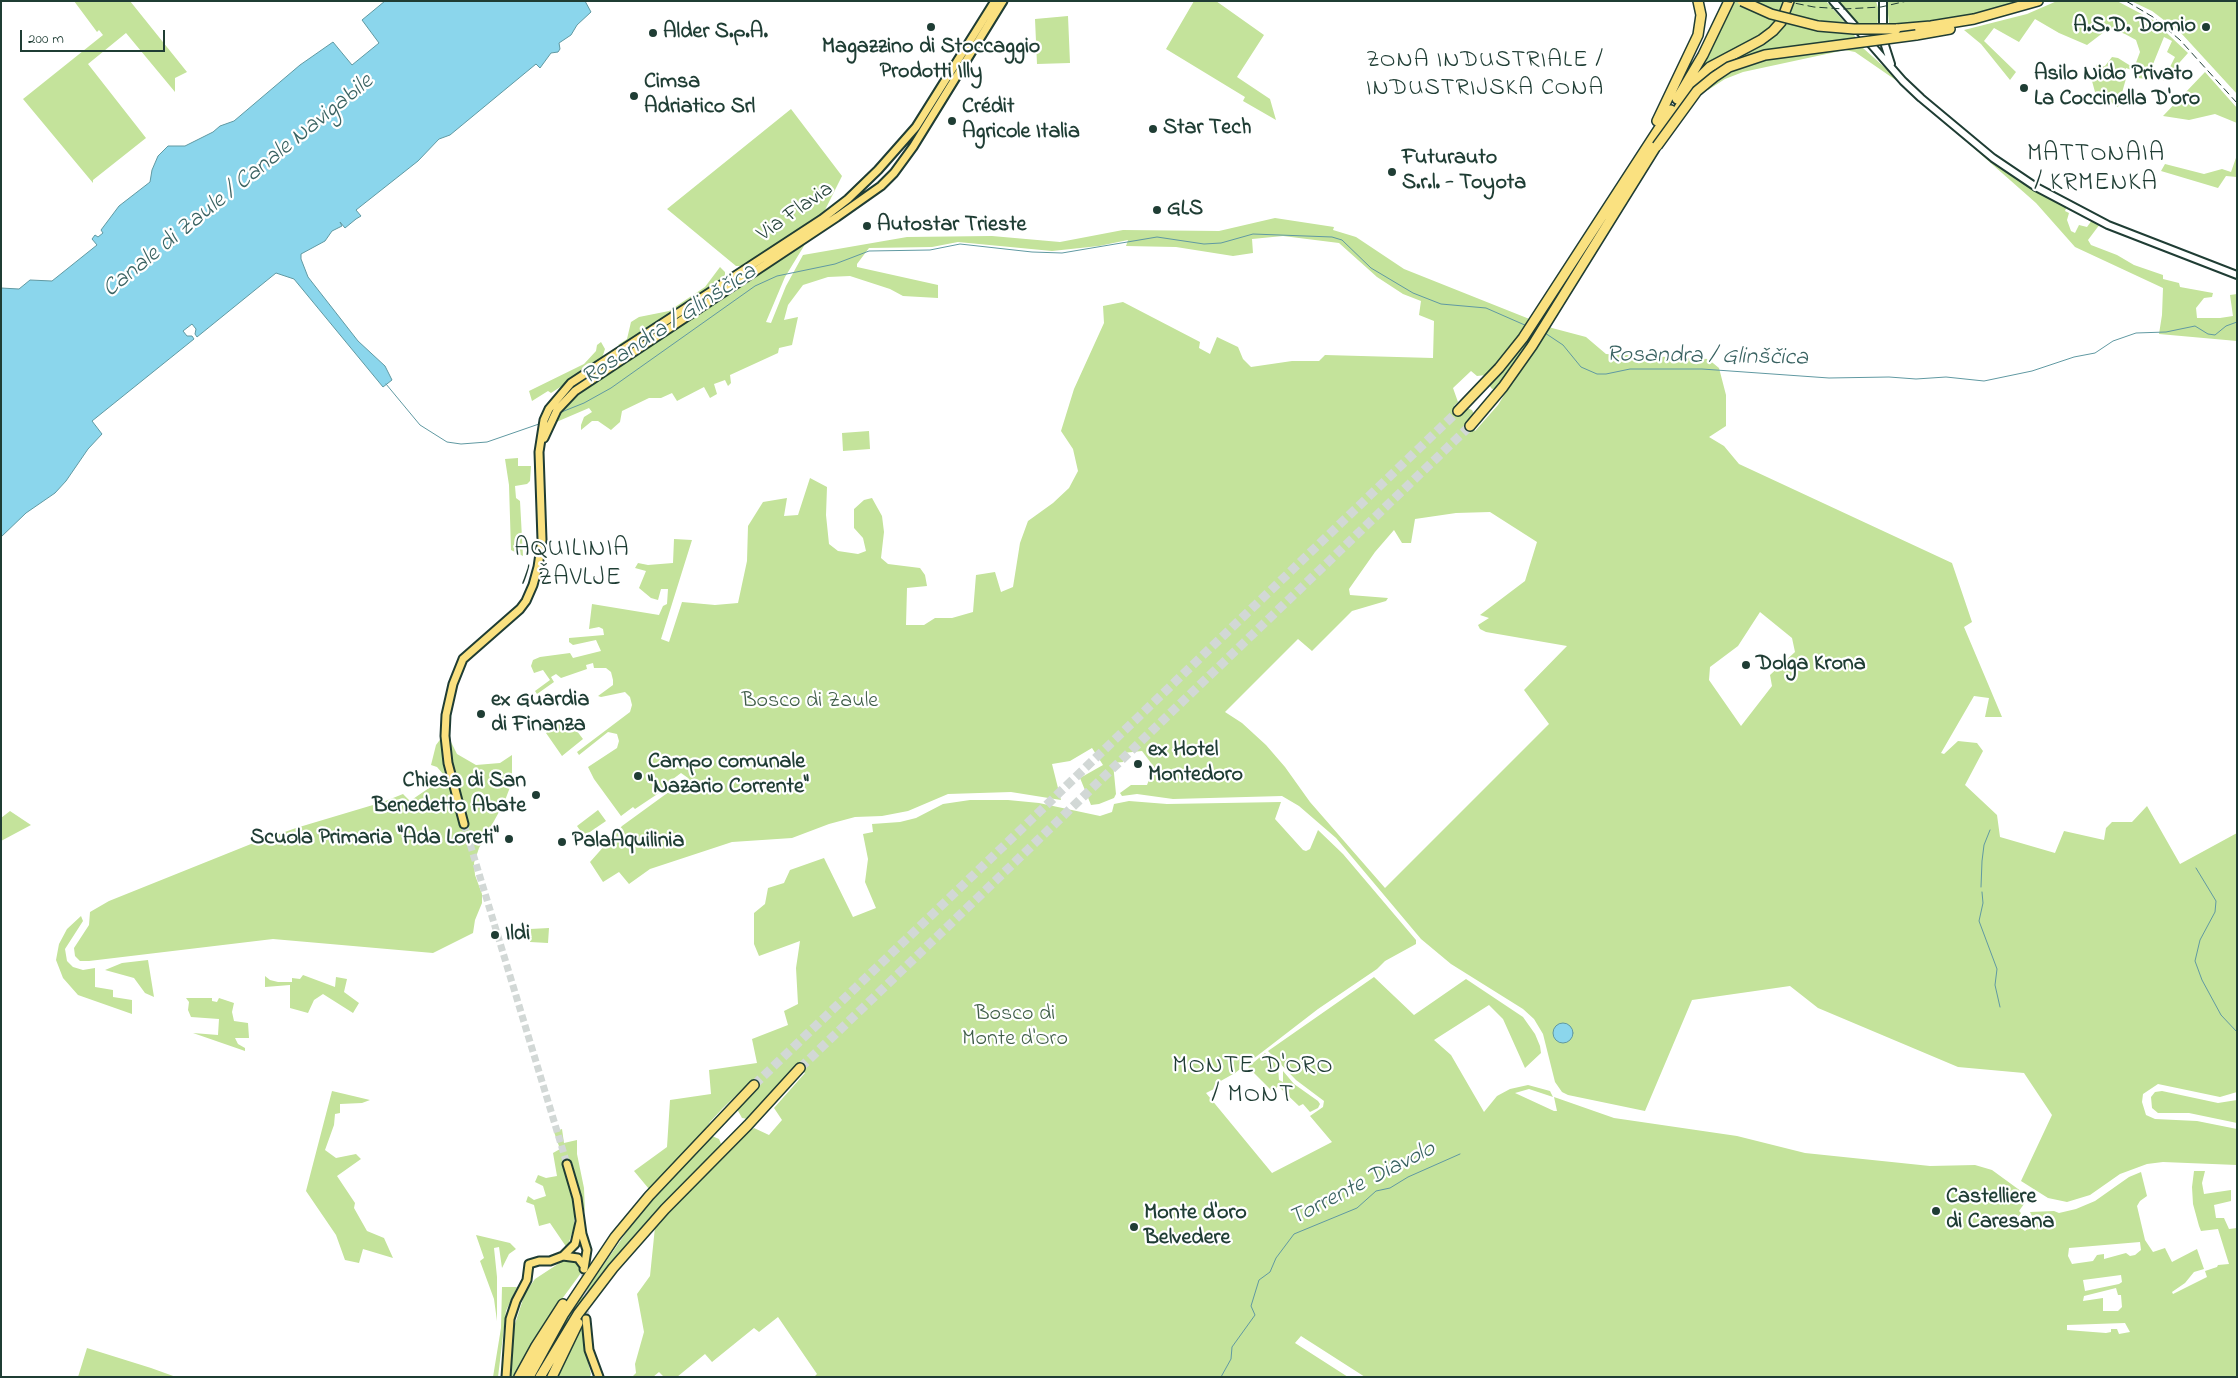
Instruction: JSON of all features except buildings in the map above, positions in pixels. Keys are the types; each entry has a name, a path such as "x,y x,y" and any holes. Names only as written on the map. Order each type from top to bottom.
{"highway":[{"path":"1634,167 1698,35 1701,15 1698,1"},
{"path":"1458,411 1489,379 1523,338 1704,55 1729,1"},
{"path":"1742,1 1771,14 1818,26 1854,29 1896,29 1931,26 1974,19 2039,1"},
{"path":"1470,426 1503,387 1532,346 1696,81 1710,67 1761,40 1781,22 1789,1"},
{"path":"1656,146 1697,91 1714,76 1730,67 1766,55 1916,35 1991,20 2025,9 2039,1"},
{"path":"541,1375 559,1343 595,1293 644,1232 800,1068"},
{"path":"519,1377 553,1319 649,1196 754,1085"},
{"path":"530,1373 563,1315 605,1251"},
{"path":"552,1377 595,1293"}],"main road":[{"name":"Via Flavia","path":"539,452 544,420 556,399 571,384 822,219 848,199 878,170 916,127 995,1"},
{"name":"Via Flavia","path":"539,452 554,415 575,391 838,217 881,186 894,173 913,147 1003,1"},
{"path":"1834,1 1921,98 1967,137 2036,187 2108,225 2237,275"},
{"path":"1882,1 1886,51 1894,70"},
{"path":"1862,34 1876,34 1883,27"},
{"path":"464,824 448,763 445,736 446,714 453,684 463,659 520,609 533,585 542,540 539,452"},
{"path":"567,1164 578,1198 580,1222 584,1245 587,1250 584,1268 576,1258 573,1246 580,1222"},
{"path":"561,1257 579,1242 584,1245"},
{"path":"506,1377 510,1319 516,1301 527,1280 529,1264 561,1257 576,1258 585,1255"},
{"path":"586,1319 589,1350 599,1377"}],"green space":[{"path":"74,1 130,1 187,72 175,78 175,92 126,33 88,64 146,138 93,180 93,183 23,99 103,35 99,30 97,32"},
{"path":"1194,1 1216,1 1264,35 1237,77 1270,99 1276,120 1243,101 1245,97 1166,49"},
{"path":"1723,1 1826,1 1848,26 1863,48 1992,160 2067,206 2065,211 2069,213 2067,220 2071,231 2075,233 2079,225 2087,227 2092,220 2100,224 2088,240 2091,245 2117,255 2134,265 2163,275 2163,279 2179,283 2180,287 2213,293 2212,297 2204,298 2196,308 2197,318 2233,316 2230,295 2237,294 2237,341 2159,334 2163,288 2075,247 2036,203 1900,83 1855,52 1845,50 1743,72 1725,79 1708,90 1690,73"},
{"path":"1838,1 1876,1 1879,11 1877,26 1862,28"},
{"path":"1888,1 2024,1 1916,38 1891,43"},
{"path":"2057,1 2117,1 2153,20 2188,53 2163,81 2175,57 2167,52 2172,41 2164,37 2147,79 2138,78 2135,71 2126,68 2127,75 2118,107 2095,92 2092,81 2097,64 2101,67 2105,66 2112,57 2118,58 2134,68 2140,52 2136,40 2125,34 2112,29 2104,32 2087,45 2059,33 2035,19 2019,42 1994,28 1984,41 2016,72 2010,80 1981,44 1964,30 2027,14"},
{"name":"A.S.D. Domio","path":"2131,1 2237,1 2237,94 2181,33 2152,11"},
{"path":"1068,16 1070,63 1037,64 1035,19"},
{"path":"2205,72 2237,108 2237,123 2215,114 2189,120 2163,116"},
{"path":"791,109 842,176 823,214 746,266 736,266 667,209"},
{"path":"2237,155 2237,177 2226,176 2218,188 2161,171 2165,164 2204,174 2222,169 2231,172"},
{"name":"Bosco di Zaule","path":"1275,218 1334,227 1333,230 1356,237 1404,269 1552,328 1586,337 1606,354 1708,359 1719,368 1726,395 1726,426 1709,437 1724,446 1739,464 1952,563 1972,622 1964,627 2002,717 1985,717 1989,698 1974,696 1941,753 1944,754 1958,741 1977,743 1983,751 1965,785 1997,815 2000,837 2055,853 2064,831 2104,840 2106,828 2112,822 2132,822 2147,806 2180,864 2237,833 2237,1092 2220,1097 2158,1084 2143,1094 2142,1102 2146,1115 2155,1119 2197,1121 2237,1129 2237,1165 2163,1162 2147,1164 2120,1174 2090,1195 2067,1202 2048,1198 2021,1181 2052,1115 2024,1073 1958,1067 1818,1008 1790,986 1692,1000 1645,1111 1568,1095 1562,1092 1555,1082 1543,1034 1534,1019 1523,1009 1451,964 1421,939 1336,838 1299,806 1282,796 1173,799 1137,794 1122,796 1120,793 1131,785 1147,785 1154,767 1142,751 1123,753 1123,762 1113,763 1116,794 1114,798 1099,804 1091,805 1080,778 1103,765 1092,748 1070,761 1052,764 1061,800 1011,792 948,794 908,811 882,816 855,817 829,824 792,838 732,842 650,869 629,884 619,872 603,882 590,862 622,826 688,778 681,773 669,782 671,785 621,816 594,779 588,767 617,748 619,741 617,734 608,732 579,755 577,752 630,712 632,705 630,697 625,692 598,696 613,685 613,680 611,672 606,668 594,668 593,663 586,665 587,669 561,678 556,674 551,677 554,682 537,694 535,691 550,680 543,670 534,673 531,666 533,660 540,657 570,653 573,658 601,651 596,640 573,645 569,642 569,638 604,635 603,629 599,627 589,629 592,604 659,615 663,606 667,604 668,589 661,589 658,600 651,598 639,588 646,571 635,568 638,563 648,565 673,563 674,539 692,540 661,639 669,642 682,602 715,605 738,603 747,561 748,526 763,502 787,498 784,516 798,515 810,478 827,487 826,515 829,544 838,551 858,554 866,551 863,538 854,528 854,509 864,500 872,498 882,516 884,532 881,558 888,564 920,568 925,575 927,586 907,588 906,625 924,625 935,618 952,618 973,612 976,575 995,572 1001,592 1013,587 1020,543 1028,521 1053,503 1069,488 1078,471 1073,449 1061,431 1074,389 1104,323 1103,306 1123,302 1200,342 1199,348 1210,354 1217,337 1238,347 1243,359 1251,367 1292,361 1319,361 1325,355 1433,358 1434,321 1419,315 1421,301 1403,294 1377,277 1339,243 1283,236 1252,239 1253,253 1233,256 1176,247 1126,246 1128,240 1099,246 1052,251 958,242 932,247 869,248 857,264 857,267 938,285 938,298 903,296 890,289 850,276 828,277 803,285 788,305 784,320 798,317 792,345 779,348 778,353 730,375 731,383 728,386 725,380 714,384 717,394 710,398 704,387 677,401 672,393 661,398 649,398 622,411 620,422 611,430 598,421 592,421 581,430 584,417 592,412 589,408 554,423 561,409 573,396 807,241 785,277 766,322 771,323 786,286 803,255 907,237 992,236 1060,242 1123,230 1219,231","holes":["1471,371 1477,376 1486,375 1492,389 1503,387 1506,392 1498,405 1475,431 1467,422 1474,414 1472,410 1467,408 1462,415 1454,406 1458,402 1453,388","1490,512 1537,542 1525,581 1480,615 1489,618 1478,625 1480,629 1486,632 1567,646 1524,690 1549,724 1385,888 1310,802 1285,767 1266,745 1242,723 1225,712 1298,639 1312,651 1352,611 1386,601 1388,598 1350,595 1349,589 1375,552 1394,530 1402,543 1411,543 1415,519 1456,513","1760,612 1792,638 1795,652 1770,675 1772,686 1741,726 1709,680 1710,667 1738,646"]},
{"path":"720,267 725,272 725,280 623,345 618,345 627,339 631,322 639,317 669,311 705,287"},
{"path":"601,342 605,349 601,361 551,393 548,391 532,401 529,391 584,364 596,351 597,345"},
{"path":"869,431 870,449 843,451 842,433"},
{"path":"518,458 518,466 531,466 530,481 527,484 515,486 516,498 520,501 523,556 511,550 509,485 505,459"},
{"path":"567,718 583,739 562,756 546,733"},
{"path":"448,736 457,754 476,765 500,763 512,755 512,782 504,803 479,848 474,863 475,875 482,894 482,903 475,920 473,933 433,953 273,939 89,961 80,961 75,956 74,948 89,925 90,912 109,901 296,828 383,802 403,794 410,801 429,788 443,774 437,767 431,765 436,745 442,737 446,775 460,825 468,823 451,759"},
{"name":"Bosco di Monte d'Oro","path":"970,800 1008,800 1039,803 1100,816 1112,812 1114,804 1129,801 1167,804 1281,802 1275,819 1303,850 1310,849 1318,830 1343,854 1416,940 1416,944 1385,961 1377,969 1318,1009 1235,1073 1217,1083 1220,1086 1206,1093 1272,1173 1332,1142 1310,1116 1323,1107 1324,1101 1296,1080 1268,1051 1374,977 1414,1015 1466,979 1523,1017 1535,1034 1541,1053 1525,1068 1503,1019 1489,1005 1434,1040 1451,1055 1484,1112 1497,1096 1510,1089 1528,1085 1550,1091 1553,1097 1529,1089 1515,1093 1554,1111 1557,1111 1554,1097 1614,1118 1737,1136 1805,1153 1930,1166 1975,1165 1992,1170 2029,1197 2019,1211 2021,1213 2014,1223 2025,1231 2035,1222 2030,1212 2054,1211 2059,1213 2076,1209 2095,1201 2129,1177 2141,1172 2147,1196 2137,1206 2145,1240 2153,1252 2165,1248 2172,1262 2197,1249 2204,1269 2194,1272 2185,1283 2172,1292 2173,1294 2207,1277 2205,1271 2218,1265 2229,1264 2218,1229 2201,1231 2193,1204 2192,1187 2194,1171 2205,1171 2202,1183 2204,1194 2231,1190 2231,1201 2214,1205 2216,1218 2224,1218 2229,1229 2237,1228 2237,1377 1365,1377 1301,1336 1295,1343 1348,1377 814,1377 817,1374 778,1317 759,1332 754,1328 712,1362 705,1354 677,1377 664,1377 659,1372 653,1377 632,1377 636,1373 635,1364 644,1332 637,1294 650,1276 655,1227 746,1133 754,1128 769,1135 782,1120 774,1108 805,1073 799,1067 748,1119 742,1118 737,1109 758,1089 750,1082 723,1108 710,1122 703,1134 649,1189 634,1171 667,1147 670,1100 711,1094 709,1070 757,1063 752,1039 788,1025 784,1011 798,1004 796,968 800,941 759,956 754,944 754,913 765,904 768,888 784,883 790,870 824,858 853,917 876,908 865,882 868,859 863,834 873,832 872,824 900,822 916,818 943,804","holes":["2140,1242 2141,1250 2135,1255 2130,1256 2126,1253 2104,1259 2104,1254 2097,1255 2093,1261 2072,1264 2068,1256 2069,1248","2121,1275 2122,1282 2085,1291 2083,1280","2116,1288 2118,1295 2121,1295 2122,1307 2118,1311 2103,1311 2103,1298 2083,1301 2084,1296","2125,1323 2130,1332 2119,1334 2117,1329 2111,1329 2111,1332 2106,1333 2067,1330 2067,1325"]},
{"path":"598,810 606,821 584,836 577,826"},
{"path":"10,811 31,825 1,841 1,818"},
{"path":"81,916 83,921 65,949 67,961 73,967 83,970 95,968 95,987 113,990 113,997 132,1000 132,1014 78,995 63,978 56,960 59,944 67,929"},
{"path":"549,928 548,943 530,942 530,929"},
{"path":"148,960 154,997 145,993 134,978 105,970 122,963"},
{"path":"303,975 335,987 336,977 347,979 344,992 359,1003 353,1013 323,994 314,1000 308,1013 290,1008 290,985 265,987 265,976 270,980 278,982 292,982 292,978 300,979"},
{"path":"186,998 212,998 212,1001 217,1002 219,998 234,1003 232,1012 234,1021 248,1023 249,1038 235,1038 238,1044 245,1048 245,1051 193,1033 218,1035 219,1019 191,1017 188,1010 189,1002"},
{"path":"1265,1053 1278,1066 1279,1080 1283,1082 1283,1071 1294,1084 1318,1101 1320,1104 1318,1108 1310,1112 1303,1104 1299,1106 1278,1086 1273,1092 1248,1067"},
{"path":"332,1091 370,1100 362,1103 340,1104 340,1113 335,1114 334,1125 325,1150 336,1158 356,1154 361,1159 337,1176 355,1203 354,1208 367,1231 384,1238 393,1258 363,1249 359,1263 345,1260 336,1235 306,1191"},
{"path":"2162,1091 2218,1103 2237,1100 2237,1123 2189,1113 2158,1113 2152,1108 2151,1097 2155,1092"},
{"path":"562,1129 564,1143 577,1140 577,1154 584,1188 585,1213 572,1162 563,1164 575,1204 574,1227 567,1248 550,1223 539,1226 534,1205 526,1202 528,1196 534,1200 546,1196 543,1186 535,1182 538,1175 546,1178 557,1176 553,1153 560,1149 554,1132"},
{"path":"712,1136 719,1139 722,1146 573,1318 538,1372 570,1313 637,1217"},
{"path":"476,1235 510,1243 516,1249 509,1254 502,1268 499,1247 494,1248 497,1277 497,1321 494,1299 480,1261 484,1258"},
{"path":"571,1258 578,1263 581,1273 559,1303 516,1377 510,1377 513,1330 525,1293 535,1279 564,1260"},
{"path":"502,1287 517,1287 506,1311 498,1377 493,1377 501,1328"},
{"path":"583,1323 584,1346 591,1374 590,1377 556,1377 564,1355"},
{"path":"87,1348 151,1368 176,1377 78,1377"},
{"path":"528,1368 547,1377 524,1377"}],"water":[{"name":"Canale di Zaule / Canale Navigabile","path":"385,1 585,1 591,12 577,25 571,35 559,43 560,49 558,52 551,53 540,68 536,64 450,135 439,139 418,161 356,210 361,216 345,228 340,222 342,226 332,231 325,241 301,254 308,277 358,341 385,366 392,380 383,387 294,279 276,273 197,337 195,334 196,329 192,324 183,331 187,336 192,336 194,339 92,421 102,434 88,449 66,481 55,493 26,513 1,537 1,288 19,289 30,280 52,281 97,245 92,239 95,235 98,237 103,233 101,230 119,206 150,182 152,170 158,156 168,146 185,146 213,132 220,126 234,121 300,65 333,42 352,65 379,43 362,20"},
{"path":"1563,1023 1570,1026 1573,1033 1570,1040 1563,1043 1556,1040 1553,1033 1556,1026"}],"waterway":[{"name":"Rosandra / Glinščica","path":"559,413 584,403 611,388 755,286 777,276 835,264 869,251 930,250 960,244 1032,252 1062,253 1157,237 1204,244 1221,243 1253,234 1332,237 1342,240 1371,268 1413,293 1441,304 1486,308 1527,326"},
{"name":"Rosandra / Glinščica","path":"1545,333 1563,345 1581,367 1597,374 1630,369 1702,369 1829,378 1889,377 1916,379 1946,377 1984,381 2032,371 2074,357 2095,353 2113,341 2136,333 2166,332 2195,326 2208,334 2215,335 2226,326 2237,322"},
{"name":"Rosandra / Glinščica","path":"386,384 420,425 447,442 461,444 487,442 539,424"},
{"path":"1981,887 1984,845 1990,830"},
{"path":"2196,868 2216,901 2215,912 2200,940 2195,961 2202,980 2221,1015 2237,1032"},
{"path":"1982,892 1983,903 1979,921 1997,969 1995,985 2000,1007"},
{"name":"Torrente Diavolo","path":"1221,1377 1231,1359 1232,1347 1255,1315 1251,1306 1259,1280 1270,1272 1276,1258 1294,1234 1357,1208 1376,1191 1390,1188 1408,1177 1460,1154"}],"tunnel":[{"path":"754,1085 1458,411"},
{"path":"800,1068 1470,426"},
{"path":"464,824 567,1164"},
{"path":"584,1269 586,1319"}],"railway":[{"path":"1784,1 1814,7 1844,9 1881,7 1907,1"},
{"path":"2126,1 2153,17 2180,40 2237,103"}],"place":[{"name":"Magazzino di Stoccaggio Prodotti Illy","path":"931,27"},
{"name":"A.S.D. Domio","path":"2206,27"},
{"name":"Alder S.p.A.","path":"653,33"},
{"name":"Asilo Nido Privato La Coccinella D'oro","path":"2024,88"},
{"name":"Cimsa Adriatico Srl","path":"634,96"},
{"name":"Crédit Agricole Italia","path":"952,121"},
{"name":"Star Tech","path":"1153,129"},
{"name":"Futurauto S.r.l. - Toyota","path":"1392,172"},
{"name":"GLS","path":"1157,210"},
{"name":"Autostar Trieste","path":"867,226"},
{"name":"Dolga Krona","path":"1746,665"},
{"name":"ex Guardia di Finanza","path":"481,714"},
{"name":"ex Hotel Montedoro","path":"1138,764"},
{"name":"Campo comunale \"Nazario Corrente\"","path":"638,776"},
{"name":"Chiesa di San Benedetto Abate","path":"536,795"},
{"name":"Scuola Primaria \"Ada Loreti\"","path":"509,839"},
{"name":"PalaAquilinia","path":"562,842"},
{"name":"Ildi","path":"495,935"},
{"name":"Castelliere di Caresana","path":"1936,1211"},
{"name":"Monte d'oro Belvedere","path":"1134,1227"}],"district":[{"name":"ZONA INDUSTRIALE / INDUSTRIJSKA CONA","path":"1485,76"},
{"name":"MATTONAIA / KRMENKA","path":"2096,170"},
{"name":"AQUILINIA / ŽAVLJE","path":"572,566"},
{"name":"MONTE D'ORO / MONT","path":"1253,1082"}]}
